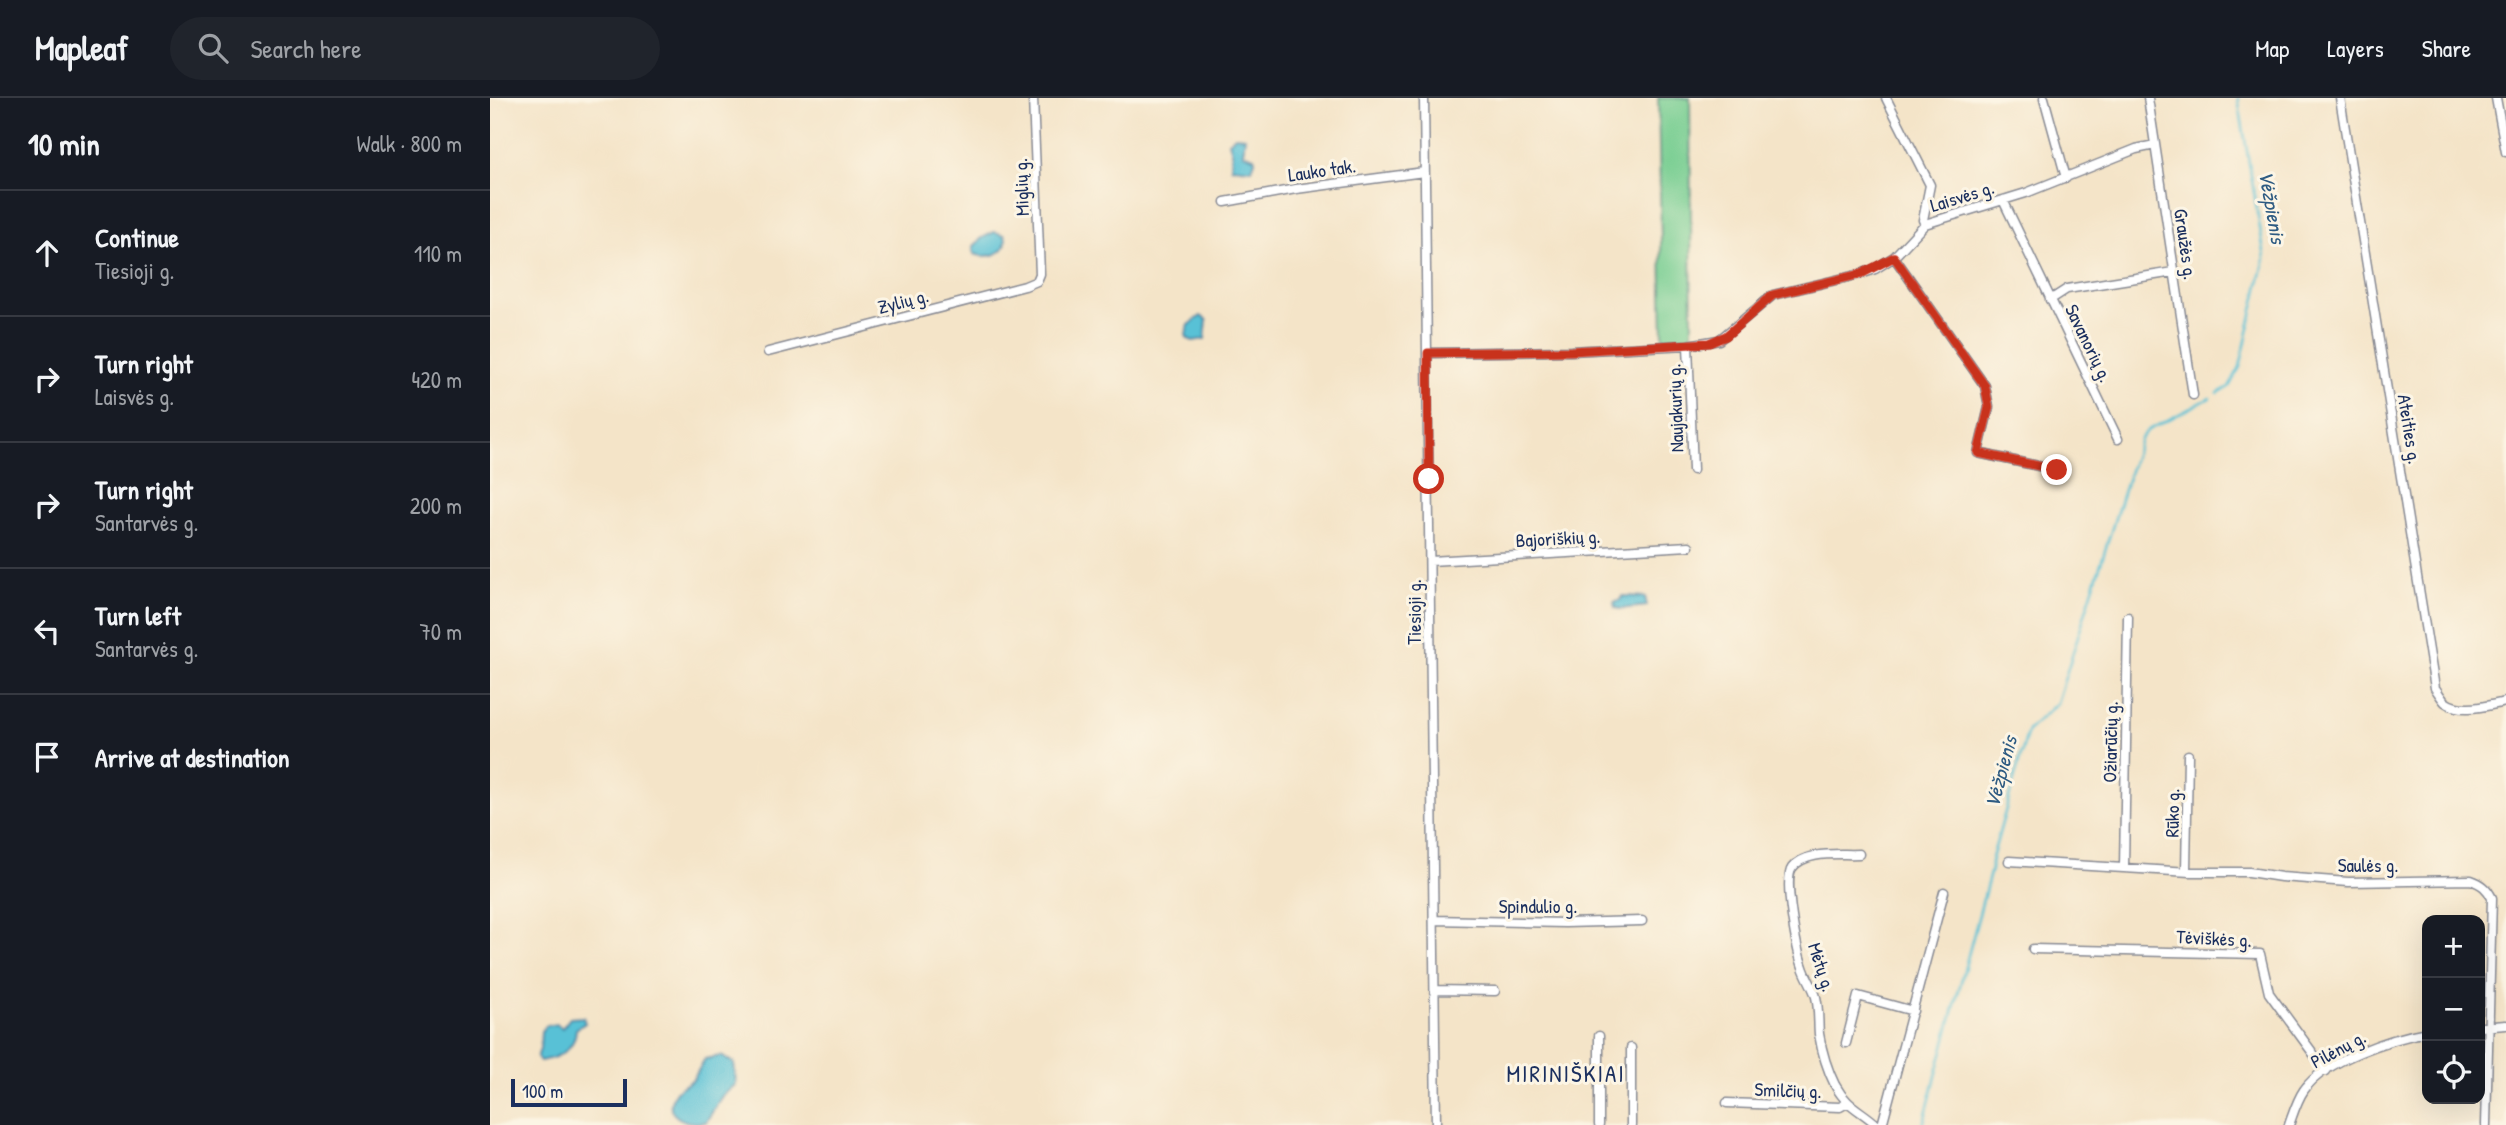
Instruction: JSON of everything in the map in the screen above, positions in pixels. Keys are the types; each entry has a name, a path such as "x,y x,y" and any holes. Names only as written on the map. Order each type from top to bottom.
{"street":[{"name":"Miglių g.","path":"1033,98 1040,274"},
{"name":"Tiesioji g.","path":"1424,98 1436,1125"},
{"path":"1886,98 1930,185 1924,213 1925,225"},
{"path":"2044,98 2066,178"},
{"name":"Graužės g.","path":"2148,98 2193,395"},
{"name":"Ateities g.","path":"2340,98 2435,688 2445,702 2458,707 2473,708 2506,702"},
{"path":"2496,98 2506,152"},
{"name":"Laisvės g.","path":"1428,353 1571,351 1709,343 1726,336 1773,295 1861,274 1894,257 1925,225 2066,178 2136,149 2155,145"},
{"name":"Lauko tak.","path":"1225,202 1296,189 1424,172"},
{"path":"2003,200 2050,300"},
{"path":"1894,257 1985,386 1989,407 1978,453 2057,470"},
{"name":"Savanorių g.","path":"2119,439 2050,300 2067,289 2174,272"},
{"name":"Zylių g.","path":"768,352 1026,286 1037,281 1040,274"},
{"name":"Naujakurių g.","path":"1688,345 1693,470"},
{"name":"Bajoriškių g.","path":"1430,561 1689,546"},
{"name":"Ožiarūčių g.","path":"2124,868 2128,617"},
{"name":"Rūko g.","path":"2186,871 2188,755"},
{"name":"Mėtų g.","path":"1859,854 1803,859 1791,869 1787,886 1802,966 1818,1006 1824,1059 1847,1103 1880,1125"},
{"name":"Saulės g.","path":"2009,861 2249,872 2348,882 2471,880 2481,883 2492,898 2485,1011"},
{"path":"1880,1125 1944,892"},
{"name":"Spindulio g.","path":"1434,920 1565,923 1642,921"},
{"name":"Tėviškės g.","path":"2034,949 2260,954 2269,993 2326,1071"},
{"path":"1434,990 1494,991"},
{"path":"1846,1043 1858,996 1913,1011"},
{"path":"2485,1027 2506,1024"},
{"name":"Pilėnų g.","path":"2288,1125 2303,1091 2326,1071 2362,1051 2422,1033"},
{"path":"1599,1036 1599,1125"},
{"name":"Saulės g.","path":"2484,1041 2486,1125"},
{"path":"1631,1048 1631,1125"},
{"name":"Smilčių g.","path":"1727,1103 1840,1107 1847,1103"}],"green space":[{"path":"1658,98 1690,98 1692,338 1663,338"}],"water":[{"path":"1235,136 1245,137 1243,153 1254,157 1252,169 1231,167 1232,152 1229,142"},
{"path":"994,232 1005,235 1006,241 1001,251 985,256 974,254 973,247"},
{"path":"1201,316 1207,320 1205,339 1188,339 1186,335 1189,325"},
{"path":"1623,596 1645,597 1647,606 1619,609 1615,607 1614,602"},
{"path":"583,1017 585,1023 576,1029 573,1042 565,1051 547,1060 540,1061 537,1058 541,1031 546,1026 557,1024 562,1028 570,1018"},
{"path":"721,1056 734,1063 736,1084 722,1096 706,1122 691,1122 678,1117 671,1108 675,1093 693,1079 705,1059"}],"waterway":[{"name":"Vėžpienis","path":"2218,393 2229,387 2240,367 2265,258 2238,98"},
{"name":"Vėžpienis","path":"1923,1125 2028,730 2057,703 2140,439 2148,430 2210,398"}],"district":[{"name":"MIRINIŠKIAI","path":"1566,1074"}],"route":[{"path":"1429,479 1428,353 1571,351 1709,343 1726,336 1773,295 1861,274 1894,257 1985,386 1989,407 1978,453 2057,470"}]}
